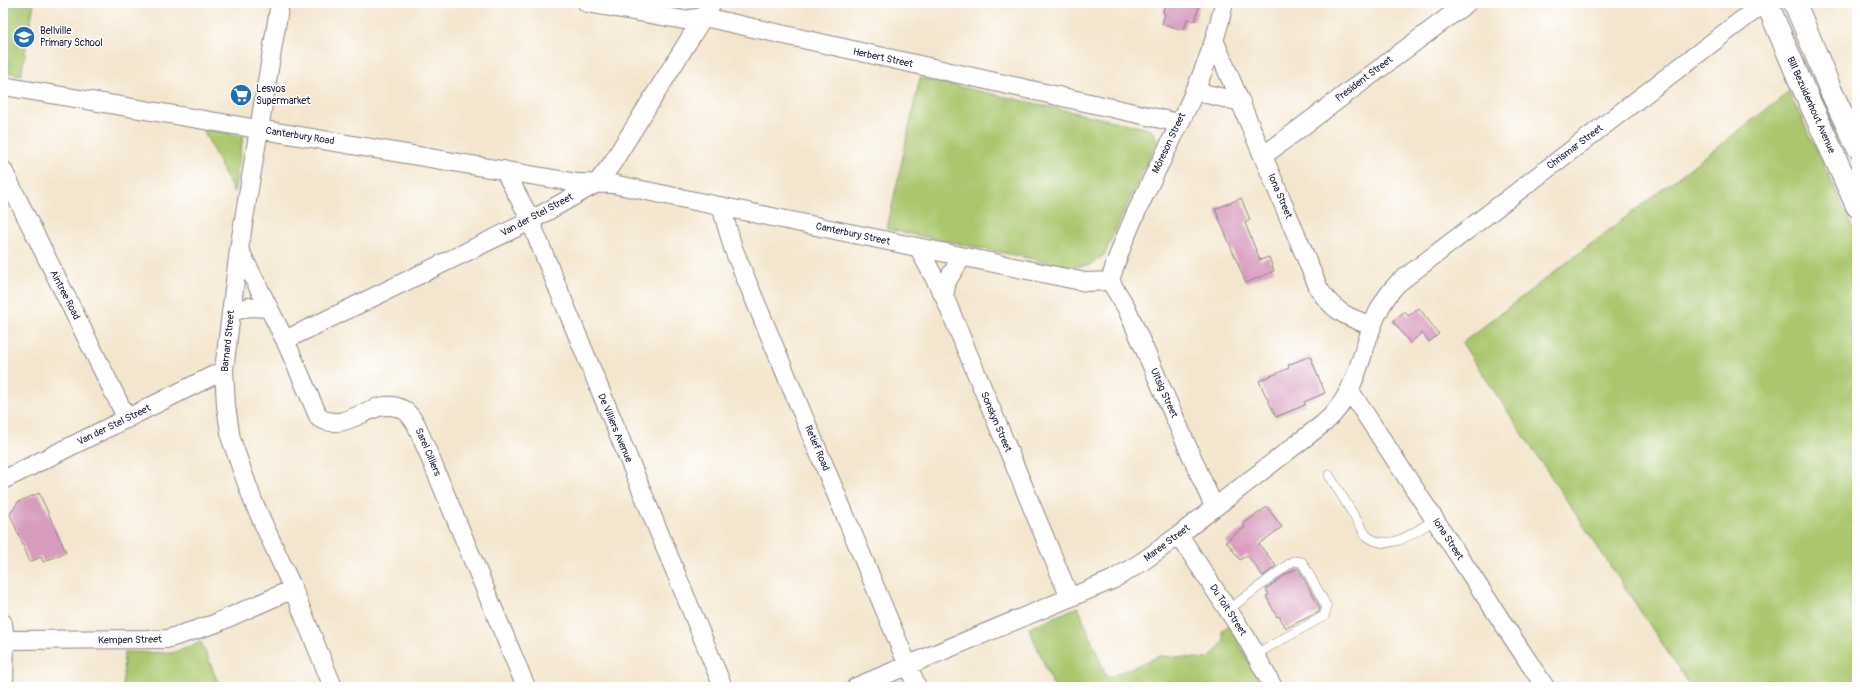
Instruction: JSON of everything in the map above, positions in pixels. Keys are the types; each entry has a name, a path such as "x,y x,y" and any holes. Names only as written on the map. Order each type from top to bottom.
{"main road":[{"name":"Bill Bezuidenhout Avenue","path":"1767,3 1800,81 1857,206"},
{"path":"1795,3 1831,91 1857,146"}],"street":[{"name":"Barnard Street","path":"280,3 239,249 224,370 226,406 231,439 253,501 293,589 333,687"},
{"name":"Herbert Street","path":"587,3 684,20 708,10 1179,123"},
{"name":"Môreson Street","path":"1110,281 1123,241 1194,91 1215,42 1224,3"},
{"name":"President Street","path":"1263,156 1467,3"},
{"name":"Chrismar Street","path":"1389,293 1404,277 1764,3"},
{"name":"Van der Stel Street","path":"285,340 530,221 597,183 611,165 708,10"},
{"name":"Iona Street","path":"1215,42 1319,289 1334,308 1348,318 1372,326"},
{"name":"Canterbury Road","path":"3,86 578,183 597,183"},
{"path":"1194,91 1241,102"},
{"name":"Aintree Road","path":"3,170 127,419"},
{"name":"De Villiers Avenue","path":"504,170 530,221 723,687"},
{"name":"Canterbury Street","path":"597,183 612,184 721,206 1086,282 1110,281"},
{"name":"Retief Road","path":"721,206 733,248 917,687"},
{"name":"Sonskyn Street","path":"918,247 944,296 1070,598"},
{"name":"Sarel Cilliers","path":"239,249 285,340 319,418 332,423 341,423 381,406 393,406 405,411 416,424 526,687"},
{"path":"944,253 941,283 944,296"},
{"path":"944,296 948,281 962,257"},
{"name":"Uitsig Street","path":"1110,281 1126,306 1214,507"},
{"name":"Maree Street","path":"856,687 1112,580 1142,562 1179,535 1328,420 1338,410 1350,391 1378,310 1389,293"},
{"path":"231,312 249,307 269,308"},
{"name":"Van der Stel Street","path":"3,480 224,370"},
{"name":"Iona Street","path":"1350,391 1545,687"},
{"name":"Du Toit Street","path":"1179,535 1256,654 1273,687"},
{"name":"Kempen Street","path":"4,631 167,639 214,624 293,589"},
{"path":"4,631 4,687"}],"lane":[{"path":"1329,475 1366,535 1375,540 1385,543 1399,541 1435,520"},
{"path":"1228,610 1294,561 1302,562 1327,607 1326,613 1324,616 1256,654"}],"green space":[{"path":"3,3 34,3 21,75 3,72"},
{"path":"920,78 1150,130 1155,135 1156,143 1104,255 1090,265 1072,267 887,229"},
{"path":"1789,92 1857,235 1857,687 1691,687 1462,343"},
{"path":"203,129 243,136 234,193"},
{"path":"1078,607 1107,678 1160,656 1209,659 1224,641 1222,630 1230,625 1262,687 1054,687 1029,628"},
{"path":"201,642 220,687 123,687 124,652 172,653"}],"building":[{"path":"1165,3 1200,3 1195,21 1187,19 1184,30 1162,24 1165,14 1163,13"},
{"path":"1241,198 1250,220 1245,223 1260,260 1269,257 1274,271 1246,283 1215,209"},
{"path":"1419,308 1439,334 1429,342 1422,333 1410,343 1393,321 1405,311 1408,316"},
{"path":"1310,356 1325,393 1304,402 1305,405 1276,417 1259,381 1289,368 1288,365"},
{"path":"39,493 66,552 43,562 41,557 30,562 10,514 18,502"},
{"path":"1267,507 1282,527 1259,544 1276,566 1263,576 1247,555 1240,560 1226,541 1245,527 1243,524"},
{"path":"1298,568 1320,608 1319,612 1286,628 1279,616 1277,617 1266,596 1269,595 1266,589 1286,574"}],"place":[{"name":"Bellville Primary School","path":"24,37"},
{"name":"Lesvos Supermarket","path":"241,95"}]}
